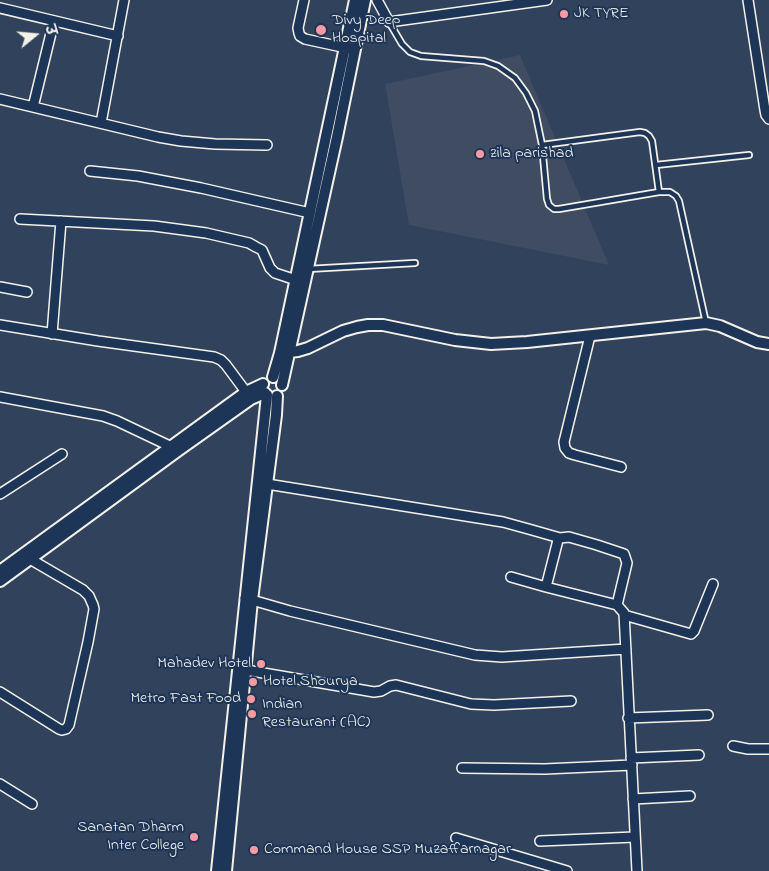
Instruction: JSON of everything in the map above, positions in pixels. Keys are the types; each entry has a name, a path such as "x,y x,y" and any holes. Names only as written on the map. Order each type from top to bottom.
{"street":[{"path":"102,123 124,0"},
{"path":"304,0 298,28 300,36 305,39 349,49"},
{"path":"273,377 285,353 308,269 337,136 356,0"},
{"path":"0,571 248,396 268,392 281,392 296,280 310,214 349,49 365,0"},
{"path":"377,0 389,22 520,2 546,0"},
{"path":"748,0 764,110 769,118"},
{"path":"0,8 118,36"},
{"path":"33,106 54,21"},
{"path":"0,99 181,141 268,145"},
{"path":"90,171 138,176 192,186 310,214"},
{"path":"20,219 162,228 206,233 249,243 262,250 270,268 275,273 296,280"},
{"path":"52,334 61,221"},
{"path":"0,287 27,292"},
{"path":"285,353 308,348 343,331 368,325 383,325 455,340 492,344 590,336 706,323 720,326 757,342 769,344"},
{"path":"0,325 214,357 226,365 248,396"},
{"path":"590,336 564,442 565,448 569,453 621,467"},
{"path":"217,871 249,599 268,392 267,378 279,379 282,385"},
{"path":"249,599 276,416 268,392"},
{"path":"0,397 103,416 175,448"},
{"path":"0,581 175,448"},
{"path":"0,494 62,454"},
{"path":"267,484 503,522 560,538 569,537 605,547 624,554 627,564 617,605"},
{"path":"546,587 560,538"},
{"path":"0,692 59,729 66,729 69,725 94,609 89,596 84,590 30,558"},
{"path":"511,577 617,605 622,610 626,649 637,871"},
{"path":"624,615 691,634 694,631 712,584"},
{"path":"249,599 290,611 475,655 511,656 626,649"},
{"path":"241,669 374,692 396,685 471,704 494,705 571,701"},
{"path":"226,871 241,669"},
{"path":"628,718 708,715"},
{"path":"733,746 748,749 769,749"},
{"path":"462,768 545,769 699,755"},
{"path":"0,784 32,804"},
{"path":"633,799 690,796"},
{"path":"540,841 635,837"},
{"path":"456,838 567,871"}],"lane":[{"path":"389,22 402,44 410,52 421,56 484,61 498,66 515,78 526,93 534,111 542,145 547,199 549,205 554,209 659,192 670,192 676,196 679,201 706,323"},
{"path":"542,145 640,132 645,133 652,141 659,192"},
{"path":"656,165 749,155"},
{"path":"308,269 415,263"}],"shaded area":[{"name":"zila parishad","path":"520,55 609,265 409,225 385,84"}],"place":[{"name":"JK TYRE","path":"564,14"},
{"name":"Divy Deep Hospital","path":"321,30"},
{"name":"zila parishad","path":"480,154"},
{"name":"Mahadev Hotel","path":"261,664"},
{"name":"Hotel Shourya","path":"253,682"},
{"name":"Metro Fast Food","path":"251,699"},
{"name":"Indian Restaurant (AC)","path":"252,714"},
{"name":"Sanatan Dharm Inter College","path":"194,837"},
{"name":"Command House SSP Muzaffarnagar","path":"254,850"}]}
